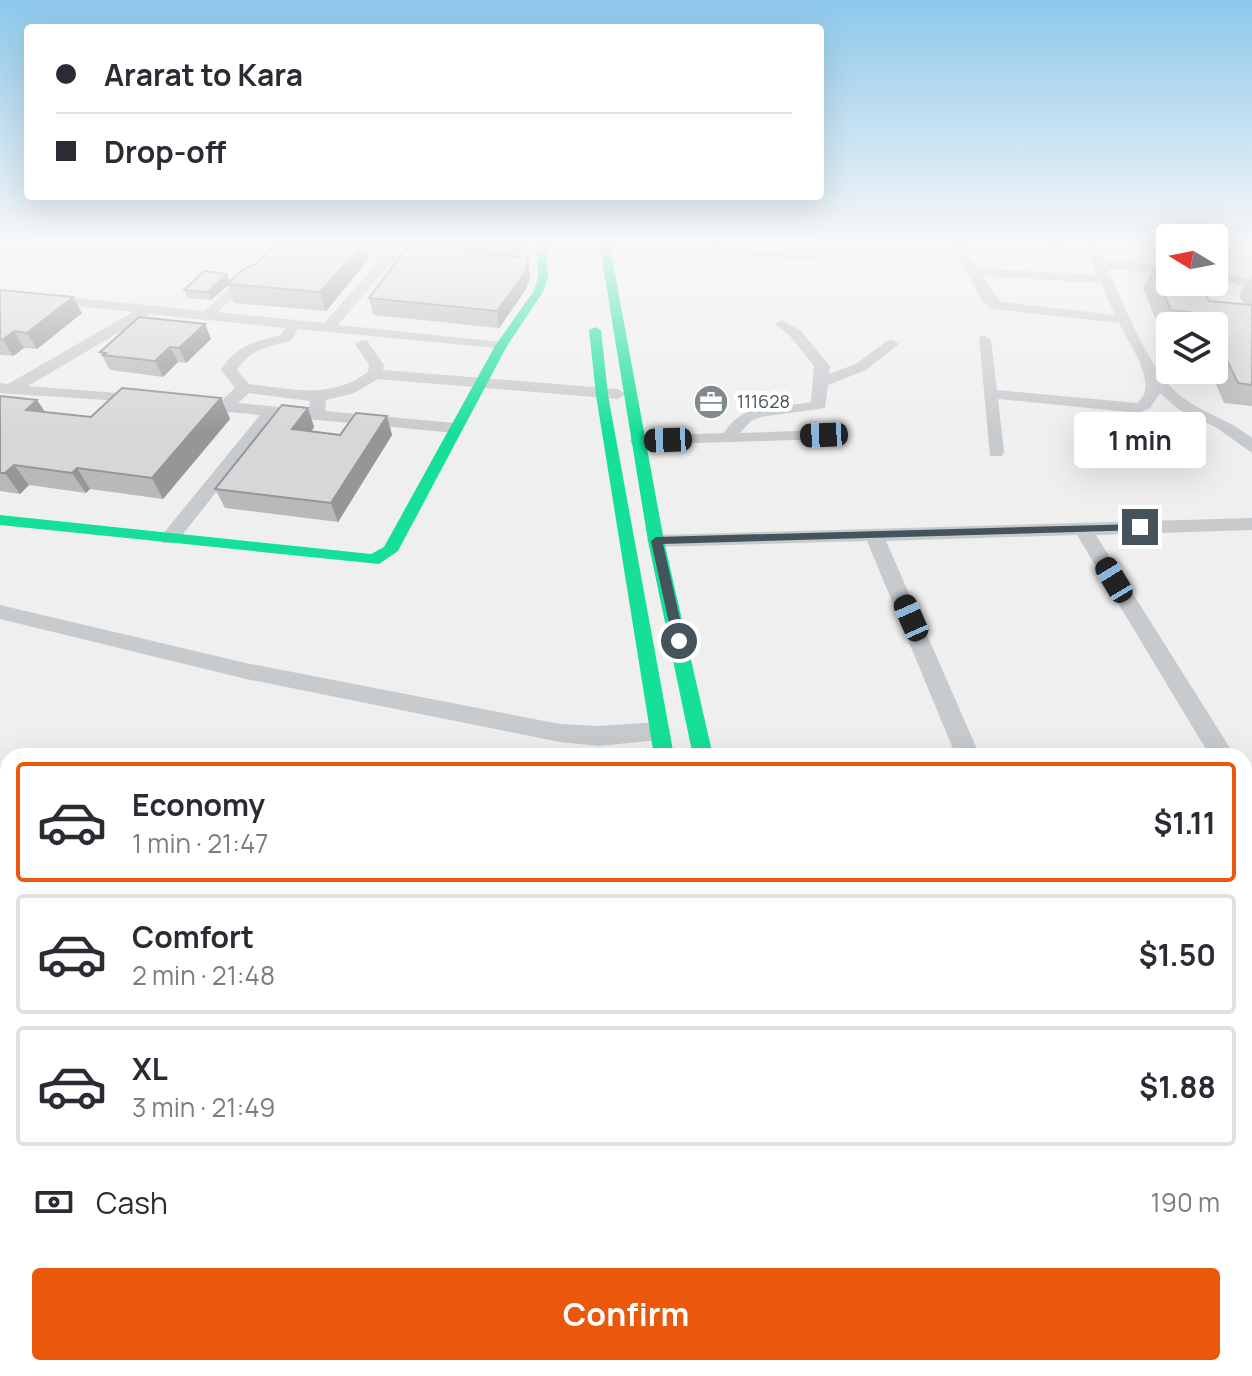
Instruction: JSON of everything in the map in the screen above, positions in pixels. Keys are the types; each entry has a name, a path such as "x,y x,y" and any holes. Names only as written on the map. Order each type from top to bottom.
{"main road":[{"path":"0,520 373,560 390,551 501,346 529,305"},
{"path":"615,305 656,541 701,748"},
{"path":"593,313 602,395 662,748"}],"street":[{"path":"102,305 206,317 290,331 501,346"},
{"path":"206,317 218,305"},
{"path":"329,327 345,305"},
{"path":"996,305 1126,320"},
{"path":"1119,305 1150,368 1174,398 1236,430 1252,448"},
{"path":"4,391 146,310"},
{"path":"729,438 734,426 748,414 819,405 822,366 795,333 782,324"},
{"path":"375,374 377,365 365,338 329,327 290,331 245,351 233,360 229,370 234,380 245,388 318,397 352,390 375,374 602,395 629,393"},
{"path":"984,340 996,452"},
{"path":"822,382 861,367 892,344"},
{"path":"990,394 1139,408 1148,404 1153,397 1150,368"},
{"path":"225,406 245,388"},
{"path":"4,391 225,406 455,428"},
{"path":"317,416 318,397"},
{"path":"169,539 271,412"},
{"path":"638,441 824,435"},
{"path":"656,541 1252,524"},
{"path":"1083,529 1218,748"},
{"path":"874,535 965,748"},
{"path":"0,612 246,671 560,733 598,736 659,731"}],"building":[{"path":"0,305 63,305 27,333 14,331 0,339"},
{"path":"440,305 501,305 497,311"},
{"path":"1169,305 1252,305 1252,385 1238,383 1228,362 1228,312 1171,310"},
{"path":"139,317 205,324 179,348 170,347 155,361 103,355 106,353 100,352"},
{"path":"122,388 221,398 152,478 77,468 72,473 14,465 5,473 0,473 0,396 37,400 26,410 91,417"},
{"path":"282,405 308,408 292,429 340,435 356,413 387,416 331,503 215,489"}],"traffic: fast":[{"path":"0,520 373,560 390,551 501,346 529,305"},
{"path":"615,305 656,541 701,748"},
{"path":"595,330 602,395 663,748"}],"place":[{"name":"111628","path":"711,402"}],"route":[{"path":"679,641 656,541 1140,527"}]}
